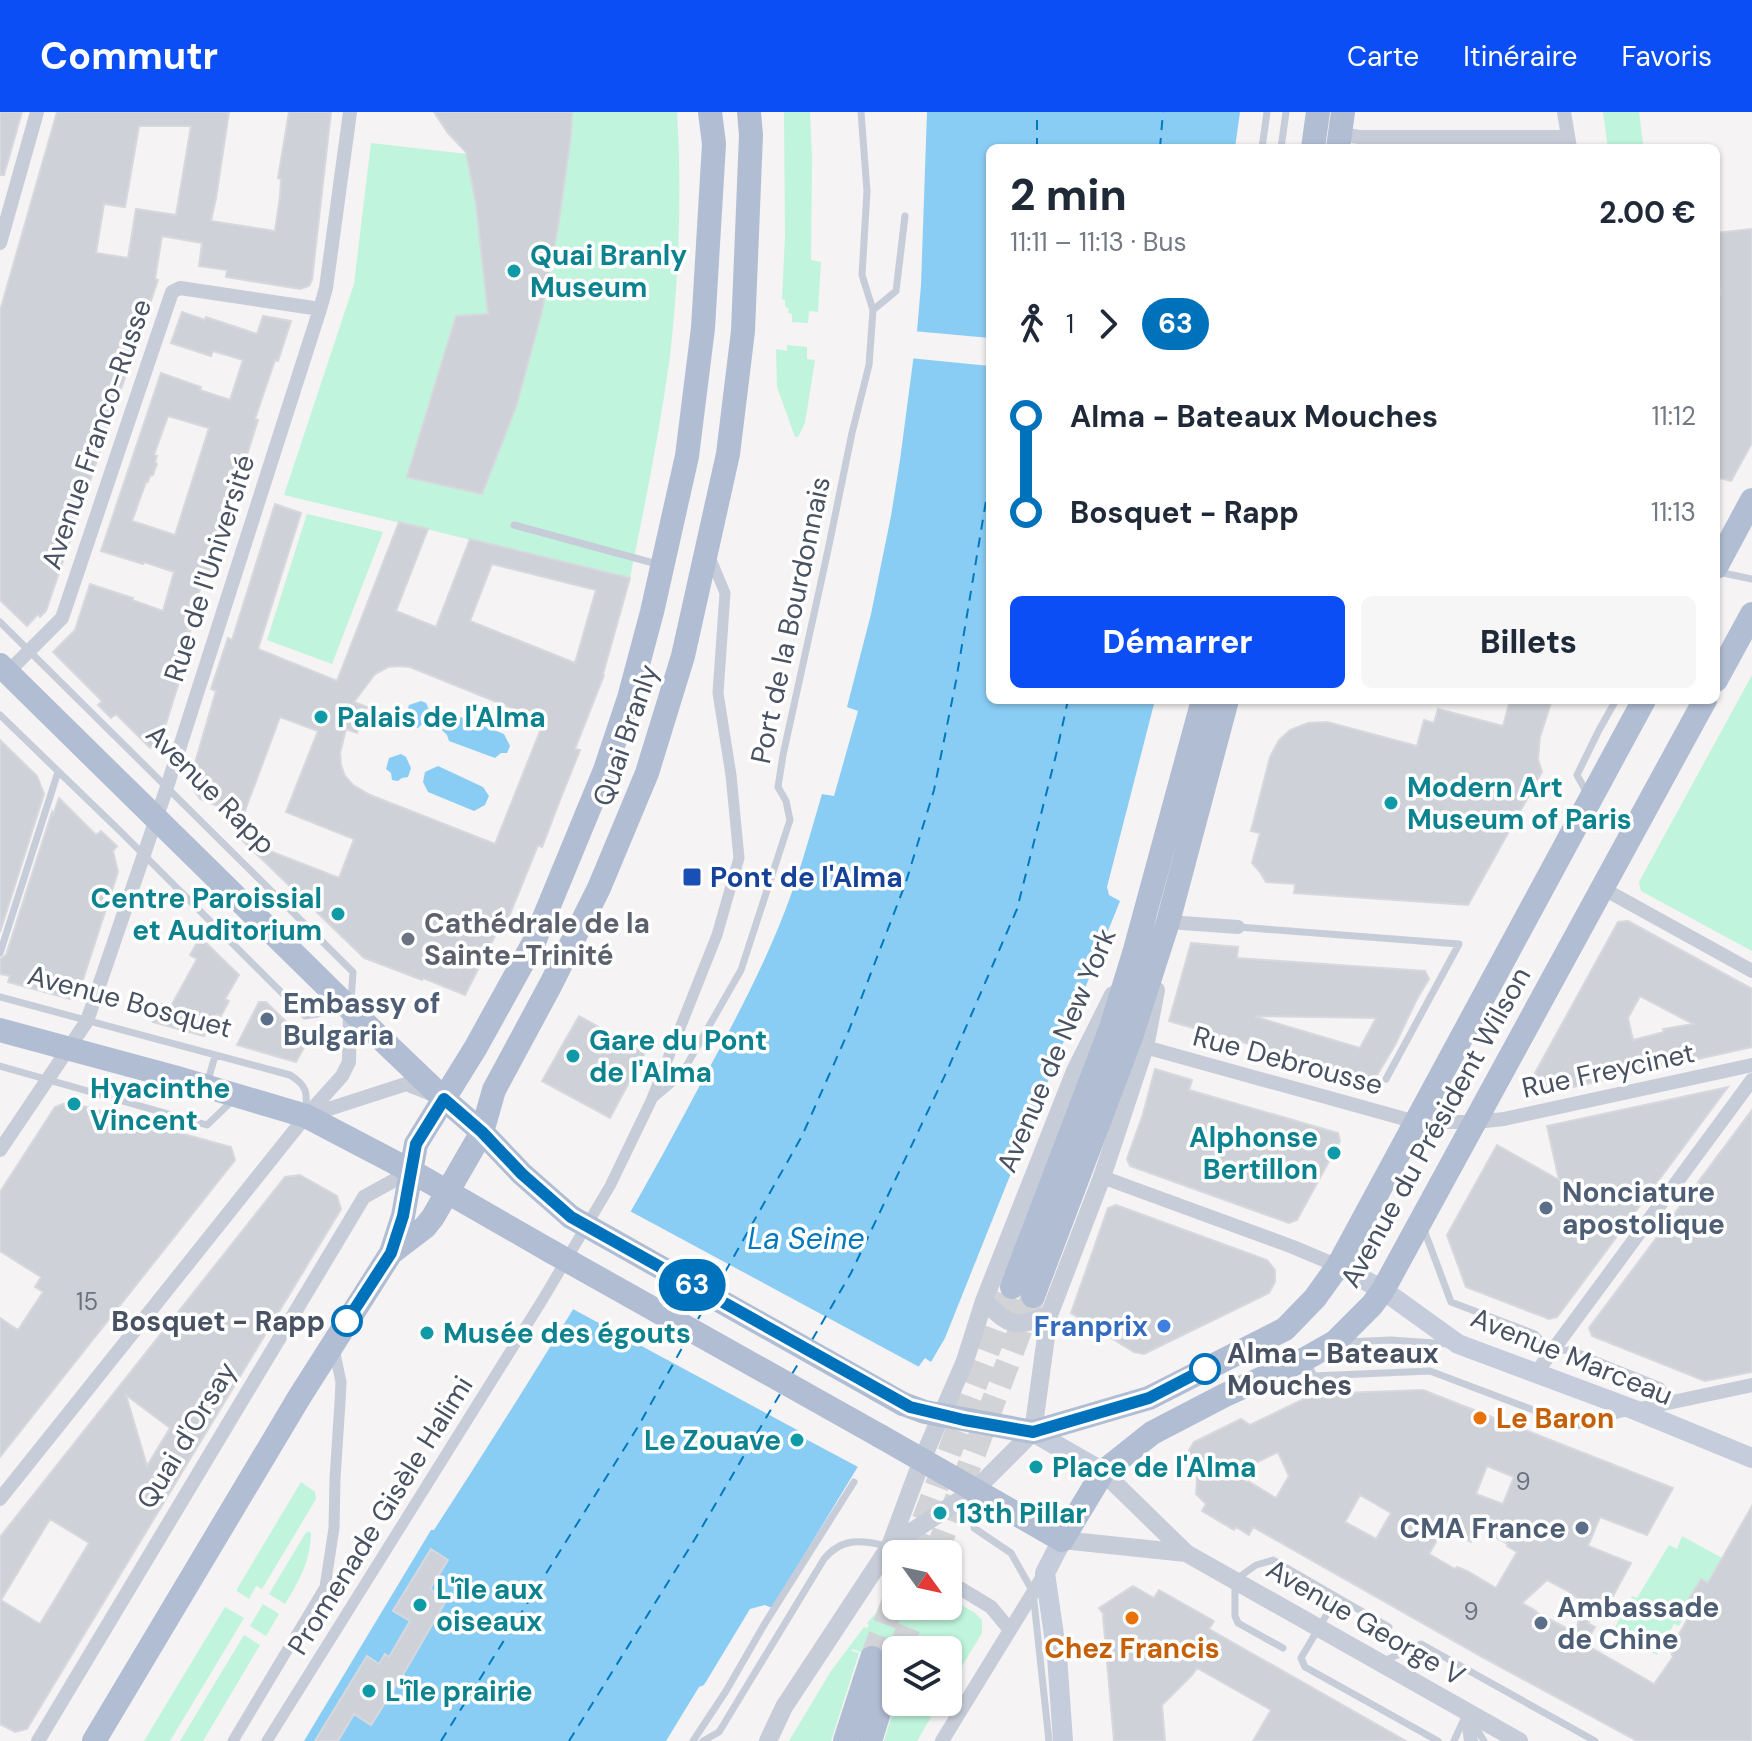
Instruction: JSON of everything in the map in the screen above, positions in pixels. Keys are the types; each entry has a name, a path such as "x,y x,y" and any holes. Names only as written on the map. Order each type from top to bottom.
{"main road":[{"name":"Quai Branly","path":"411,1171 416,1144 476,1047 534,942 605,770 629,698 687,456 703,328 714,144 710,112"},
{"name":"Quai Branly","path":"447,1192 482,1132 494,1090 599,888 647,773 683,656 728,454 743,331 751,135 749,112"},
{"path":"1314,144 1318,112"},
{"path":"1720,561 1752,500"},
{"path":"1720,673 1752,614"},
{"path":"4,669 350,1009 571,1217 903,1404 925,1412 1033,1432 1103,1472 1045,1573 1057,1656 1063,1741"},
{"name":"Avenue de New York","path":"1135,950 1202,704"},
{"path":"1031,1299 1131,1037 1168,922 1226,704"},
{"name":"Avenue du Président Wilson","path":"1033,1432 1149,1398 1285,1329 1315,1298 1338,1266 1642,704"},
{"name":"Avenue du Président Wilson","path":"1103,1472 1152,1433 1335,1342 1372,1305 1383,1290 1703,704"},
{"path":"1031,1299 1135,950"},
{"path":"0,1030 306,1116 411,1171 1062,1540"},
{"path":"94,1741 332,1343 391,1253 403,1216 411,1171"},
{"path":"391,1253 425,1227 447,1192"},
{"name":"Avenue Marceau","path":"1338,1266 1383,1290 1458,1344 1635,1410 1752,1458"},
{"path":"845,1741 882,1663"},
{"path":"870,1741 882,1667"}],"street":[{"path":"0,243 37,112"},
{"name":"Rue de l'Université","path":"0,1150 87,1021 167,787 326,288 350,112"},
{"path":"1340,131 1359,137 1569,142 1564,112"},
{"name":"Avenue Franco-Russe","path":"4,669 29,651 62,618 172,292 180,288 320,309"},
{"name":"Promenade Gisèle Halimi","path":"267,1741 610,1186 651,1101 717,935 739,858 731,775 718,693 725,593 707,550"},
{"path":"1602,888 1752,971"},
{"path":"984,1301 1009,1322 1019,1324 1102,1177 1145,1047 1168,922 1238,927"},
{"name":"Avenue de New York","path":"941,1415 965,1361 984,1301 1075,1071 1135,950"},
{"path":"0,1499 306,1116 342,1076 349,1062 350,1009"},
{"name":"Rue Debrousse","path":"1145,1047 1416,1122 1475,1122"},
{"name":"Rue Freycinet","path":"1475,1122 1504,1119 1752,1065"},
{"path":"1536,1373 1752,1080"},
{"path":"306,1116 406,1084 444,1099"},
{"name":"Quai d'Orsay","path":"38,1741 364,1197 411,1171"},
{"path":"1102,1177 1338,1266"},
{"path":"909,1540 975,1490 1033,1432 1031,1299"},
{"name":"Promenade Gisèle Halimi","path":"233,1741 325,1587 334,1528 341,1382 332,1343"},
{"path":"1635,1410 1752,1385"},
{"path":"899,1540 922,1460 941,1415"},
{"name":"Avenue George V","path":"1103,1472 1186,1553 1519,1741"},
{"name":"Avenue George V","path":"1062,1540 1186,1553"},
{"path":"768,1741 784,1707 882,1570"},
{"path":"942,1741 1045,1573"},
{"path":"962,1589 991,1607 1010,1630"},
{"path":"1467,1712 1471,1741"}],"lane":[{"name":"Port de la Bourdonnais","path":"651,1101 680,1077 741,970 790,820 786,801 778,787 783,755 869,365 873,310 862,275 867,191 861,112"},
{"path":"1263,144 1267,112"},
{"path":"1282,144 1286,112"},
{"path":"873,310 896,291 905,216"},
{"path":"514,525 663,566"},
{"path":"1720,570 1752,579"},
{"name":"Avenue Rapp","path":"0,622 353,972 350,1009"},
{"path":"1591,799 1577,775 1614,704"},
{"path":"0,715 305,1016 350,1009"},
{"path":"0,953 58,772"},
{"path":"1238,927 1459,944 1386,1079"},
{"name":"Avenue Bosquet","path":"0,997 290,1075 300,1081 307,1092 306,1116"},
{"path":"206,1086 215,1056"},
{"path":"0,1066 207,1125 238,1095"},
{"path":"1421,1220 1451,1302 1535,1334 1552,1351 1571,1350 1661,1386 1673,1402"},
{"path":"1335,1342 1391,1340 1458,1344"},
{"path":"1305,1359 1314,1376 1430,1371 1576,1426 1635,1410"},
{"path":"693,1741 854,1482"},
{"path":"975,1490 974,1528 1011,1553 1033,1592 1049,1741"},
{"path":"703,1741 719,1732 832,1549 853,1541 882,1546"},
{"path":"1283,1648 1238,1623 1235,1616 1235,1580 1256,1565 1273,1560 1389,1627"},
{"path":"1337,1597 1301,1658 1305,1667 1438,1741"},
{"path":"1382,1663 1421,1644 1595,1741"},
{"path":"1454,1741 1467,1712"},
{"path":"1467,1712 1484,1741"}],"green space":[{"path":"572,112 677,112 679,203 670,356 630,578 284,495 354,284 371,143 467,154 488,314 407,477 482,494 516,407 541,315 558,227"},
{"path":"784,112 810,112 811,260 821,262 818,312 809,311 808,323 792,322 792,314 788,313 789,309 782,299"},
{"path":"1603,112 1639,112 1643,144 1607,144"},
{"path":"787,345 807,347 807,359 815,360 805,423 798,437 795,437 777,387 776,349 787,351"},
{"path":"307,514 383,532 332,664 267,640"},
{"path":"1752,675 1752,951 1641,891 1639,882"},
{"path":"301,1482 315,1492 316,1499 262,1589 256,1586 249,1599 237,1589"},
{"path":"309,1531 306,1562 285,1604 269,1594"},
{"path":"1682,1536 1722,1558 1708,1583 1700,1579 1689,1599 1693,1602 1679,1626 1674,1624 1657,1655 1613,1631 1632,1596 1637,1598 1669,1545 1677,1549"},
{"path":"263,1604 279,1614 266,1636 250,1626"},
{"path":"962,1605 982,1620 982,1633 962,1666 962,1636 882,1636 882,1659 852,1649 859,1653 831,1741 789,1741 831,1671 864,1627 869,1626 867,1623 882,1606 882,1620 962,1620"},
{"path":"225,1607 244,1618 170,1741 144,1741"},
{"path":"244,1635 260,1645 203,1741 180,1741"},
{"path":"892,1716 932,1716 917,1741 884,1741"}],"water":[{"name":"La Seine","path":"927,112 1240,112 1236,144 986,144 986,704 1154,704 1107,887 1109,895 1120,901 945,1338 931,1362 925,1358 919,1366 772,1608 765,1605 750,1609 666,1741 304,1741 431,1530 434,1530 564,1325 655,1168 769,951 822,794 834,796 858,711 847,707 871,614 891,516 921,285"},
{"path":"421,701 426,703 431,714 428,723 418,728 412,726 411,719 406,715 409,705"},
{"path":"455,715 504,734 510,746 507,753 495,758 449,741 442,730 447,718"},
{"path":"401,754 411,768 408,777 392,780 391,773 386,769 389,758"},
{"path":"438,766 483,787 489,796 485,805 474,811 428,792 423,782 425,772"}],"pier":[{"path":"913,331 986,338 986,366 909,358"},
{"path":"628,1210 923,1369 860,1468 800,1436 795,1443 801,1432 571,1308"}],"building":[{"path":"0,112 22,112 4,175 0,175"},
{"path":"57,112 229,112 211,221 275,231 281,179 278,178 289,112 331,112 309,286 300,289 226,277 227,270 199,266 202,243 162,236 155,279 158,280 46,611 40,617 38,614 27,626 0,600 0,311","holes":["139,126 191,126 176,215 136,209 128,258 96,253 104,204 125,207"]},
{"path":"434,112 572,112 558,227 541,315 516,407 482,494 407,477 456,316 488,314 476,204 466,152"},
{"path":"1752,229 1752,443 1731,481 1720,478 1720,233"},
{"path":"182,312 257,334 263,316 291,321 255,419 258,420 247,455 241,453 215,534 221,536 187,630 190,631 179,664 184,666 159,746 150,748 116,714 111,718 98,705 102,701 53,652 75,630 90,584 163,611 174,572 101,551 161,373 230,400 243,360 213,351 211,356 171,343","holes":["168,416 209,428 175,535 132,521 146,482 157,464 157,456 154,455"]},
{"path":"275,504 301,513 258,649 337,681 399,522 428,529 396,611 436,627 470,539 630,578 604,675 575,749 580,750 542,847 538,845 508,919 504,918 465,995 364,958 242,840 339,878 354,839 286,812 318,731 280,717 243,816 200,799 191,786 216,691 211,689 228,638 232,640","holes":["492,564 596,590 575,663 470,621","388,667 410,667 544,721 495,844 370,795 345,776 340,753 346,729 357,733 367,707 354,702 375,674"]},
{"name":"Modern Art Museum of Paris","path":"1509,704 1551,704 1540,737 1538,759 1542,772 1468,905 1294,893 1295,884 1266,882 1252,863 1260,833 1251,831 1270,757 1279,740 1290,730 1308,723 1327,722 1417,746 1424,720 1434,723 1438,709 1503,726"},
{"path":"0,740 37,776 44,794 0,932"},
{"path":"59,798 96,835 101,831 117,846 113,851 118,872 78,995 70,999 8,982 10,976 0,974 0,959 6,955"},
{"path":"1628,921 1752,989 1752,1047 1538,1095 1529,1084 1618,922","holes":["1640,996 1693,1024 1663,1029 1664,1032 1633,1040 1628,1018"]},
{"path":"200,937 239,975 225,999 229,1001 221,1016 217,1014 204,1036 153,1022 162,1004 170,1008 197,959 190,955"},
{"path":"1191,943 1238,947 1237,958 1425,971 1429,979 1374,1080 1169,1021","holes":["1256,1016 1376,1018 1360,1048"]},
{"name":"Embassy of Bulgaria","path":"259,1002 266,1002 307,1042 296,1062 237,1045"},
{"path":"579,1016 645,1053 610,1118 542,1081"},
{"path":"1155,1069 1192,1080 1189,1090 1338,1133 1340,1141 1297,1220 1289,1223 1130,1166 1127,1159"},
{"path":"1728,1087 1557,1317 1549,1319 1466,1287 1447,1235 1497,1145 1559,1180 1547,1126"},
{"path":"68,1102 231,1147 235,1160 0,1457 0,1318 18,1330 43,1292 35,1287 41,1277 0,1251 0,1192 55,1107"},
{"path":"1752,1110 1752,1372 1705,1381 1592,1336 1589,1328"},
{"path":"300,1175 337,1196 341,1209 27,1729 15,1732 0,1724 0,1537 285,1177","holes":["126,1395 170,1428 147,1466","50,1519 89,1543 40,1624 1,1600"]},
{"path":"1116,1205 1267,1260 1275,1270 1275,1282 1269,1293 1144,1354 1134,1352 1071,1313 1108,1208"},
{"path":"1423,1390 1673,1488 1647,1535 1600,1517 1588,1546 1631,1563 1613,1596 1605,1592 1588,1623 1595,1627 1585,1644 1654,1684 1673,1657 1670,1650 1696,1604 1688,1600 1701,1579 1708,1583 1752,1506 1752,1741 1637,1741 1253,1527 1249,1535 1202,1511 1206,1504 1196,1494 1198,1464 1188,1464 1189,1450 1194,1442 1241,1419 1250,1425 1314,1394","holes":["1278,1452 1289,1476 1276,1498 1235,1473","1487,1466 1514,1477 1503,1504 1476,1494","1360,1495 1391,1513 1376,1539 1345,1522","1444,1528 1471,1542 1479,1528 1517,1552 1496,1588 1467,1571 1455,1569 1429,1554","1547,1580 1582,1602 1576,1633 1522,1603"]},
{"path":"431,1549 448,1560 430,1589 447,1599 407,1668 371,1725 354,1714 338,1741 315,1741 367,1656 379,1664 385,1654 389,1657 410,1621 393,1611"},
{"path":"1133,1586 1154,1598 1159,1590 1214,1621 1209,1629 1406,1741 1253,1741 1271,1710 1197,1668 1162,1705 1165,1741 1114,1741 1104,1615 1099,1608"}],"ferry route":[{"path":"1037,112 1037,144"},
{"path":"1160,144 1163,112"},
{"path":"716,1288 802,1136 849,1030 906,882 934,790 986,501"},
{"path":"812,1340 851,1273 947,1071 1017,909 1067,704"},
{"path":"698,1319 705,1307"},
{"path":"441,1741 639,1425 687,1339"},
{"path":"792,1374 801,1359"},
{"path":"569,1741 695,1539 780,1394"}],"tunnel":[{"path":"916,1540 1012,1287"},
{"path":"941,1540 1033,1296"},
{"path":"872,1658 886,1620"},
{"path":"905,1636 912,1620"}],"bus line":[{"name":"63","path":"347,1321 391,1253 403,1216 416,1144 444,1099 571,1217 910,1407 1033,1432 1149,1398 1205,1369"}],"place":[{"name":"Quai Branly Museum","path":"514,271"},
{"name":"Palais de l'Alma","path":"321,717"},
{"name":"Modern Art Museum of Paris","path":"1391,803"},
{"name":"Pont de l'Alma","path":"692,877"},
{"name":"Centre Paroissial et Auditorium","path":"338,914"},
{"name":"Cathédrale de la Sainte-Trinité","path":"408,939"},
{"name":"Embassy of Bulgaria","path":"267,1019"},
{"name":"Gare du Pont de l'Alma","path":"573,1056"},
{"name":"Hyacinthe Vincent","path":"74,1104"},
{"name":"Alphonse Bertillon","path":"1334,1153"},
{"name":"Nonciature apostolique","path":"1546,1208"},
{"name":"Bosquet - Rapp","path":"347,1321"},
{"name":"Franprix","path":"1164,1326"},
{"name":"Musée des égouts","path":"427,1333"},
{"name":"Alma - Bateaux Mouches","path":"1205,1369"},
{"name":"Le Baron","path":"1480,1418"},
{"name":"Le Zouave","path":"797,1440"},
{"name":"Place de l'Alma","path":"1036,1467"},
{"name":"13th Pillar","path":"940,1513"},
{"name":"CMA France","path":"1582,1528"},
{"name":"L'île aux oiseaux","path":"420,1605"},
{"name":"Chez Francis","path":"1132,1618"},
{"name":"Ambassade de Chine","path":"1541,1623"},
{"name":"L'île prairie","path":"369,1691"}]}
